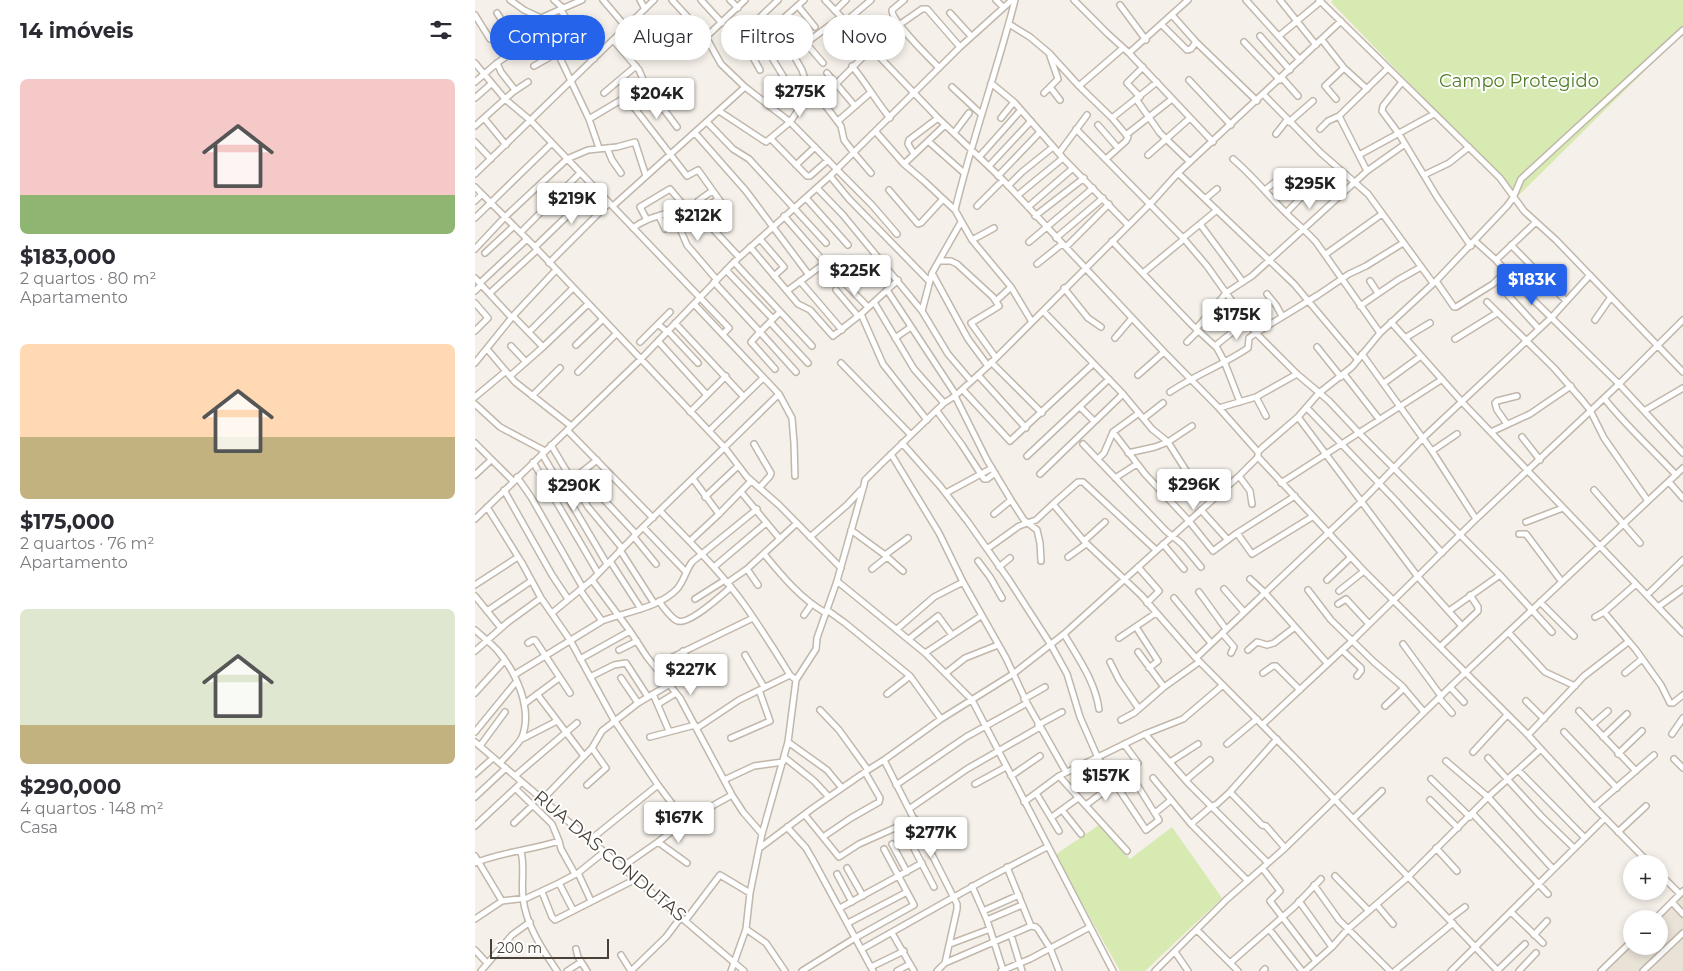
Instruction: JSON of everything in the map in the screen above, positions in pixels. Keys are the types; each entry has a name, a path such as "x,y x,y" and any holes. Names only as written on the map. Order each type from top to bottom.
{"street":[{"path":"510,0 533,15"},
{"path":"554,0 566,15"},
{"path":"547,15 582,0"},
{"path":"603,0 615,15"},
{"path":"640,0 645,8"},
{"path":"638,15 654,0"},
{"path":"672,0 686,15"},
{"path":"701,0 721,22"},
{"path":"730,0 738,8"},
{"path":"731,15 745,0"},
{"path":"762,15 778,0"},
{"path":"788,15 804,0"},
{"path":"835,11 846,0"},
{"path":"849,15 871,0"},
{"path":"893,15 892,10 904,0"},
{"path":"996,0 1003,7"},
{"path":"475,518 640,360 739,257 793,207 837,170 971,36 1003,7 1014,0"},
{"path":"955,210 981,114 1001,55 1014,0"},
{"path":"1074,0 1143,67 1213,142"},
{"path":"1129,53 1162,26 1188,0"},
{"path":"1246,0 1300,60"},
{"path":"1280,0 1316,45"},
{"path":"1279,36 1321,2 1329,0"},
{"path":"828,1 839,15"},
{"path":"1321,2 1500,178 1523,211 1589,275 1683,372"},
{"path":"1120,5 1146,40"},
{"path":"798,6 815,27"},
{"path":"905,21 922,9 927,9 960,47"},
{"path":"950,13 971,36"},
{"path":"475,15 490,39"},
{"path":"1172,15 1257,101"},
{"path":"731,971 746,929 762,834 788,742 796,680 816,649 817,638 841,568 865,480 944,403 963,390 992,362 1063,288 1151,203 1178,173 1341,22"},
{"path":"711,33 721,24"},
{"path":"1009,24 1030,37 1049,53 1126,135 1128,139 1106,159"},
{"path":"1162,26 1187,50 1191,49 1197,42"},
{"path":"761,847 866,771 941,719 1013,674 1051,645 1239,476 1307,408 1319,393 1342,376 1358,360 1379,333 1435,282 1473,243 1513,198 1521,179 1683,30"},
{"path":"905,31 939,68"},
{"path":"1260,36 1290,70"},
{"path":"605,48 613,40 636,66 645,84 677,127"},
{"path":"1322,40 1344,68 1367,89"},
{"path":"1245,42 1298,96"},
{"path":"711,46 721,64 790,122 897,234"},
{"path":"1079,86 1123,48"},
{"path":"813,52 823,63"},
{"path":"1044,92 1058,77 1049,53"},
{"path":"475,82 501,60"},
{"path":"534,66 544,60"},
{"path":"560,60 589,119 599,148"},
{"path":"475,174 594,60"},
{"path":"754,60 760,70"},
{"path":"774,60 788,84"},
{"path":"796,60 805,79 843,129 845,140 854,154 871,173"},
{"path":"836,84 859,60"},
{"path":"882,60 938,118 1018,195 1035,216 1219,408 1312,516 1364,571 1467,672 1640,855"},
{"path":"475,63 505,99 531,121 729,328 723,334"},
{"path":"497,63 501,72 515,90"},
{"path":"604,93 636,66"},
{"path":"852,66 869,87 870,93 891,118"},
{"path":"1143,67 1127,83 1156,128 1190,162"},
{"path":"1336,99 1325,86 1344,68"},
{"path":"1320,129 1328,121 1339,116 1388,68"},
{"path":"827,73 855,106"},
{"path":"1189,80 1231,125"},
{"path":"475,126 515,90 528,82"},
{"path":"1112,118 1157,82"},
{"path":"1402,82 1382,109 1424,176 1473,243 1496,260 1517,284 1619,384 1683,453"},
{"path":"475,98 491,84"},
{"path":"589,119 626,98 645,84"},
{"path":"991,84 1014,102 1063,158 1128,225"},
{"path":"549,263 611,204 670,156 745,86"},
{"path":"952,87 981,114"},
{"path":"1050,87 1060,100"},
{"path":"633,107 651,91"},
{"path":"719,111 764,141 768,141 790,122 804,102 816,92"},
{"path":"838,121 870,93"},
{"path":"1264,95 1321,153 1368,194 1421,267 1455,307 1493,284 1506,271"},
{"path":"626,98 687,176 698,170 728,212"},
{"path":"1126,135 1172,99"},
{"path":"1276,134 1288,121 1313,101"},
{"path":"1001,118 1014,102"},
{"path":"979,156 1021,110"},
{"path":"954,133 969,113"},
{"path":"1359,155 1434,114"},
{"path":"1059,153 1087,115"},
{"path":"1339,116 1367,171"},
{"path":"484,118 506,145"},
{"path":"914,154 908,144 909,140 938,118"},
{"path":"1148,155 1190,118"},
{"path":"989,166 1031,120"},
{"path":"707,122 733,149 749,159 826,242"},
{"path":"903,164 945,124"},
{"path":"1098,125 1118,148"},
{"path":"1076,129 1151,203 1184,239 1256,332 1297,374 1329,401 1500,575 1552,632"},
{"path":"876,132 903,164 955,210 972,240 1011,287 1031,322"},
{"path":"977,206 1040,132"},
{"path":"695,133 746,191 809,275"},
{"path":"771,139 808,176 828,160"},
{"path":"928,141 964,173"},
{"path":"475,142 491,159"},
{"path":"475,249 505,217 567,159 581,152 635,142 646,176"},
{"path":"475,218 552,143"},
{"path":"1187,342 1226,293 1271,260 1367,171 1405,144"},
{"path":"796,165 815,147"},
{"path":"1008,186 1053,147"},
{"path":"1424,176 1449,164 1469,147"},
{"path":"607,148 612,160 621,173"},
{"path":"1018,195 1063,158"},
{"path":"1233,159 1248,172 1286,214 1304,229 1326,254 1379,333"},
{"path":"1028,207 1073,168"},
{"path":"521,232 580,173"},
{"path":"1178,173 1271,260 1309,301 1358,360"},
{"path":"830,176 849,199 929,281"},
{"path":"1035,216 1084,178"},
{"path":"1265,190 1280,178"},
{"path":"1286,214 1313,185"},
{"path":"475,187 521,232 602,320 725,448 751,481 760,487 841,568"},
{"path":"817,188 843,215 862,240 898,280 922,311 948,354 971,381"},
{"path":"1029,242 1093,188"},
{"path":"490,294 595,189"},
{"path":"633,228 680,205 681,202 670,189 640,207 647,220"},
{"path":"1205,199 1217,189"},
{"path":"889,190 918,224 943,199"},
{"path":"698,201 712,191"},
{"path":"475,201 483,194"},
{"path":"806,198 848,245"},
{"path":"1056,238 1103,198"},
{"path":"718,199 698,213 739,257"},
{"path":"1037,264 1064,246 1109,204"},
{"path":"672,210 687,245 715,281 796,372"},
{"path":"1143,273 1217,210"},
{"path":"1326,254 1382,214"},
{"path":"659,216 665,229"},
{"path":"784,216 825,263 868,307"},
{"path":"922,311 932,273 961,222"},
{"path":"1496,260 1536,222"},
{"path":"1200,224 1243,282"},
{"path":"485,252 514,226"},
{"path":"972,240 994,228"},
{"path":"475,291 527,239"},
{"path":"760,239 784,267 774,276"},
{"path":"1112,240 1197,330 1215,346 1224,361 1240,402"},
{"path":"1170,392 1248,348 1249,338 1256,332 1403,243"},
{"path":"1511,246 1566,301"},
{"path":"750,247 798,304 813,313 833,336 860,315 898,280"},
{"path":"939,261 951,261 957,264 996,300 999,307 971,323 992,362"},
{"path":"734,262 812,346"},
{"path":"787,291 825,263"},
{"path":"1360,306 1421,267"},
{"path":"476,361 512,317 556,270"},
{"path":"727,270 808,364"},
{"path":"932,273 968,339 1042,413"},
{"path":"1121,720 1139,709 1197,660 1211,643 1361,502 1423,438 1552,317 1589,275"},
{"path":"475,278 543,347"},
{"path":"800,281 842,330"},
{"path":"1370,281 1378,293"},
{"path":"1517,284 1508,295 1539,329"},
{"path":"996,300 1011,287"},
{"path":"529,332 573,288"},
{"path":"1063,288 1083,314 1101,327"},
{"path":"836,290 860,315 883,364 927,420"},
{"path":"887,290 956,395 987,460 1011,500 1022,517 1035,527 1039,536 1041,561"},
{"path":"1267,294 1282,316"},
{"path":"1595,320 1611,298"},
{"path":"874,302 914,369 944,403"},
{"path":"1487,302 1571,386 1590,410 1604,438 1648,501"},
{"path":"475,303 488,318 475,331"},
{"path":"475,397 527,362 588,304"},
{"path":"694,304 779,394 792,418 795,476"},
{"path":"1043,311 1123,394 1152,429 1168,442 1192,480 1211,501"},
{"path":"640,342 671,312"},
{"path":"775,369 751,342 780,312"},
{"path":"1455,339 1497,313"},
{"path":"1115,338 1132,318"},
{"path":"575,345 602,320"},
{"path":"1215,346 1246,321"},
{"path":"1263,724 1301,690 1683,321"},
{"path":"1391,322 1441,380 1683,633"},
{"path":"675,323 743,396"},
{"path":"658,324 668,331 698,363"},
{"path":"1405,338 1431,324"},
{"path":"895,338 911,327"},
{"path":"578,372 616,334"},
{"path":"658,342 707,395"},
{"path":"511,346 527,362"},
{"path":"1317,347 1379,419"},
{"path":"487,349 507,374 569,428 653,518"},
{"path":"1138,375 1164,352"},
{"path":"1362,354 1432,450 1476,519"},
{"path":"1385,384 1421,356"},
{"path":"841,363 911,435"},
{"path":"963,390 1009,440 1012,440 1093,364"},
{"path":"532,396 560,368"},
{"path":"1219,408 1256,397 1297,374"},
{"path":"977,375 1025,428"},
{"path":"690,412 726,376"},
{"path":"709,431 763,378"},
{"path":"1027,456 1109,379"},
{"path":"1281,482 1441,380"},
{"path":"1491,432 1530,414 1571,386"},
{"path":"1644,411 1683,388"},
{"path":"552,613 592,580 643,527 779,394"},
{"path":"1040,474 1123,394"},
{"path":"1507,424 1497,410 1495,403 1517,396"},
{"path":"1256,397 1267,416"},
{"path":"1604,398 1621,420 1649,445 1676,475"},
{"path":"1098,459 1104,453 1113,432 1163,403"},
{"path":"475,404 500,426 543,452 608,562 641,609"},
{"path":"1080,407 1094,421"},
{"path":"1307,408 1442,553"},
{"path":"937,411 985,480 994,470"},
{"path":"1297,417 1418,577 1462,626"},
{"path":"1128,453 1168,442 1192,426"},
{"path":"1113,432 1137,464 1189,520 1213,551 1237,533 1295,496"},
{"path":"1432,450 1457,434"},
{"path":"1522,437 1540,460"},
{"path":"475,443 513,481"},
{"path":"902,443 946,493 987,549 1051,645 1067,674 1080,717 1097,758 1145,830 1159,821 1136,783"},
{"path":"551,444 588,507 621,549 657,602 677,620 681,621 702,612 728,584 797,523"},
{"path":"754,444 771,473 771,476 760,487"},
{"path":"1083,444 1166,531 1182,544 1201,567"},
{"path":"891,454 939,533 963,582 1013,674 1025,701 1066,772"},
{"path":"475,475 491,460"},
{"path":"573,479 597,460"},
{"path":"977,466 987,460"},
{"path":"533,462 598,573"},
{"path":"1115,478 1137,464"},
{"path":"705,497 738,466"},
{"path":"1155,971 1226,900 1263,869 1450,687 1683,468"},
{"path":"946,493 981,473"},
{"path":"580,474 635,535 656,564"},
{"path":"1239,476 1250,491 1252,504"},
{"path":"517,477 535,504 602,621"},
{"path":"693,479 719,514"},
{"path":"690,541 751,481"},
{"path":"987,549 1019,526 1035,520 1078,482 1083,482 1157,550"},
{"path":"1669,482 1683,498"},
{"path":"810,537 847,505 863,488"},
{"path":"504,490 552,575 568,599"},
{"path":"1594,490 1640,543"},
{"path":"741,492 780,538"},
{"path":"994,514 1011,500"},
{"path":"1053,504 1085,542 1125,579 1197,660 1263,724 1498,971 1525,944"},
{"path":"487,507 518,556 541,598 570,640 614,720 685,821"},
{"path":"1526,522 1563,508"},
{"path":"514,675 602,621 641,609 676,590 692,562 757,509"},
{"path":"1201,510 1228,540"},
{"path":"660,512 690,541 728,584 753,618 790,675 796,680"},
{"path":"1237,533 1252,554 1312,516"},
{"path":"1068,557 1105,522"},
{"path":"714,567 766,523"},
{"path":"643,527 686,572"},
{"path":"851,530 903,571"},
{"path":"1519,534 1526,534 1529,537 1562,582"},
{"path":"872,569 909,538"},
{"path":"1163,544 1184,569"},
{"path":"764,554 811,605 841,619 910,676 941,719"},
{"path":"475,585 518,556"},
{"path":"1327,580 1351,557"},
{"path":"990,577 1010,558"},
{"path":"1647,595 1683,560"},
{"path":"978,561 1002,598"},
{"path":"1138,567 1159,591 1147,603"},
{"path":"747,569 758,585"},
{"path":"1339,591 1364,571"},
{"path":"1449,611 1500,575"},
{"path":"1250,579 1265,593 1327,663"},
{"path":"592,580 654,666 676,692 732,795 743,812 762,834"},
{"path":"487,611 531,581"},
{"path":"837,581 925,653 971,700 1113,971"},
{"path":"897,629 934,597 963,582"},
{"path":"695,599 728,584"},
{"path":"1595,617 1604,612 1636,584"},
{"path":"1224,589 1244,612"},
{"path":"1658,606 1683,589"},
{"path":"1308,590 1352,641 1404,688 1425,712"},
{"path":"1199,592 1234,647 1231,653"},
{"path":"1441,646 1479,611 1470,595"},
{"path":"475,596 501,628"},
{"path":"475,651 501,628 541,598"},
{"path":"1174,598 1211,643"},
{"path":"1338,604 1346,599 1369,624"},
{"path":"1540,602 1574,636"},
{"path":"804,615 811,605"},
{"path":"1604,612 1642,659 1661,685 1670,702 1683,695"},
{"path":"1119,638 1156,613"},
{"path":"909,639 927,623 939,616 952,635"},
{"path":"925,653 981,616"},
{"path":"654,666 753,618"},
{"path":"1136,627 1157,661 1149,668"},
{"path":"1247,650 1257,642 1267,645 1274,643 1295,627"},
{"path":"475,630 505,660 514,675 524,704 526,719 522,739"},
{"path":"580,658 630,631"},
{"path":"1509,633 1545,672 1575,686"},
{"path":"1063,634 1085,668 1095,691 1099,709"},
{"path":"528,643 534,640 570,693"},
{"path":"619,650 637,640"},
{"path":"1528,735 1590,671 1628,642"},
{"path":"1403,644 1452,713"},
{"path":"946,673 965,658 998,645"},
{"path":"1342,650 1361,668 1357,676"},
{"path":"683,652 693,669"},
{"path":"1138,652 1164,688"},
{"path":"731,738 771,721 762,689 745,655"},
{"path":"1625,673 1642,659"},
{"path":"475,693 505,660"},
{"path":"590,677 614,665 626,662 648,697"},
{"path":"1110,662 1119,680 1139,709"},
{"path":"1263,673 1276,666 1301,690"},
{"path":"650,738 669,731 696,726 739,700 790,675"},
{"path":"887,694 910,676"},
{"path":"524,704 559,678"},
{"path":"621,678 637,704"},
{"path":"475,732 516,682"},
{"path":"543,800 592,748 599,734 614,720 670,684"},
{"path":"1024,802 1066,772 1145,734 1183,719 1223,685"},
{"path":"1450,687 1464,702"},
{"path":"896,785 957,742 1045,688"},
{"path":"1385,706 1404,688"},
{"path":"658,704 676,692"},
{"path":"537,694 584,756"},
{"path":"653,694 669,731"},
{"path":"1526,701 1545,719"},
{"path":"820,710 839,730 866,771 880,798 879,802 823,837"},
{"path":"1592,725 1608,711"},
{"path":"480,746 505,712"},
{"path":"909,809 967,769 1061,712"},
{"path":"1579,712 1636,771"},
{"path":"1603,737 1627,714"},
{"path":"1473,752 1507,715"},
{"path":"1227,744 1257,718"},
{"path":"1672,734 1683,718"},
{"path":"500,764 522,739 557,721"},
{"path":"515,776 577,722"},
{"path":"1619,754 1642,731"},
{"path":"1564,732 1617,788"},
{"path":"1145,734 1185,780 1268,863"},
{"path":"1191,824 1230,792 1277,739"},
{"name":"RUA DAS CONDUTAS","path":"475,742 744,971"},
{"path":"788,742 827,770 842,788"},
{"path":"1125,744 1138,763"},
{"path":"1170,762 1198,744"},
{"path":"587,785 605,768 592,748"},
{"path":"1269,929 1303,971 1311,966 1348,929 1408,877 1488,797 1541,749"},
{"path":"1594,807 1654,755"},
{"path":"1011,776 1041,756"},
{"path":"475,774 493,758"},
{"path":"1488,758 1541,816 1574,848"},
{"path":"1674,759 1683,768"},
{"path":"724,780 755,766 783,760 814,781 829,797"},
{"path":"884,760 954,897 957,909 945,963"},
{"path":"1185,780 1210,760"},
{"path":"1446,761 1488,797 1553,869"},
{"path":"975,784 1006,767"},
{"path":"475,797 506,768"},
{"path":"1518,770 1585,838"},
{"path":"1059,776 1127,851"},
{"path":"1153,778 1191,824 1248,881"},
{"path":"1431,779 1471,815 1548,894"},
{"path":"475,826 522,782"},
{"path":"1086,805 1115,783"},
{"path":"590,840 658,785"},
{"path":"516,789 552,824 561,849 577,873 591,900"},
{"path":"1353,819 1382,791"},
{"path":"1230,792 1261,824 1266,826 1285,848"},
{"path":"1036,793 1059,831"},
{"path":"622,867 659,842 685,821 732,795"},
{"path":"1052,817 1078,798"},
{"path":"1155,813 1171,800"},
{"path":"1430,800 1458,828"},
{"path":"514,823 533,805"},
{"path":"1618,832 1646,806"},
{"path":"1062,810 1081,834"},
{"path":"805,815 839,857 863,842 915,820"},
{"path":"1451,971 1605,818"},
{"path":"787,827 806,848 872,969 904,951"},
{"path":"477,862 559,841"},
{"path":"910,841 934,887"},
{"path":"659,842 687,863"},
{"path":"892,844 907,872"},
{"path":"862,948 892,933 972,886 1047,847"},
{"path":"1436,848 1457,871"},
{"path":"801,971 913,906 884,849"},
{"path":"521,852 523,863 523,899 539,943 557,971"},
{"path":"475,919 502,901 523,899 542,892 577,873 604,852"},
{"path":"475,856 502,901"},
{"path":"840,908 922,863"},
{"path":"1007,867 1031,926"},
{"path":"847,868 863,896"},
{"path":"1263,869 1280,890 1270,901 1316,961"},
{"path":"837,874 851,902"},
{"path":"621,955 631,971 683,919 720,875 751,893"},
{"path":"1335,876 1369,911"},
{"path":"542,892 554,920 636,879"},
{"path":"1230,963 1283,917 1321,879"},
{"path":"1664,910 1682,893 1668,881"},
{"path":"559,883 573,910"},
{"path":"1314,885 1339,920 1390,971"},
{"path":"972,886 987,920 1002,971 1090,927"},
{"path":"848,923 907,892"},
{"path":"983,911 1019,895"},
{"path":"1299,901 1332,947"},
{"path":"1672,902 1683,914"},
{"path":"987,920 1022,905"},
{"path":"1377,905 1393,924"},
{"path":"1449,919 1465,906"},
{"path":"1511,912 1543,943"},
{"path":"1534,935 1547,921"},
{"path":"481,971 511,935 530,922"},
{"path":"1395,971 1453,924"},
{"path":"937,971 945,963 1031,926 1036,927 1050,948 1059,971"},
{"path":"746,929 766,942 785,971"},
{"path":"949,944 990,929"},
{"path":"1197,930 1238,971"},
{"path":"892,933 914,971"},
{"path":"1643,971 1683,933"},
{"path":"1011,935 1022,971"},
{"path":"576,949 587,971"},
{"path":"475,950 487,963"},
{"path":"1601,971 1623,950"},
{"path":"1175,952 1188,971"},
{"path":"1519,971 1536,953"},
{"path":"567,971 581,962"},
{"path":"897,971 910,964"},
{"path":"1311,966 1316,971"}],"shaded area":[{"path":"1683,890 1683,971 1600,971 1623,949 1623,955 1668,955 1668,910 1666,910"}],"green space":[{"name":"Campo Protegido","path":"1333,0 1683,0 1683,33 1518,196 1331,2"},
{"path":"1099,825 1130,859 1172,827 1222,898 1145,971 1120,971 1055,855"}]}
